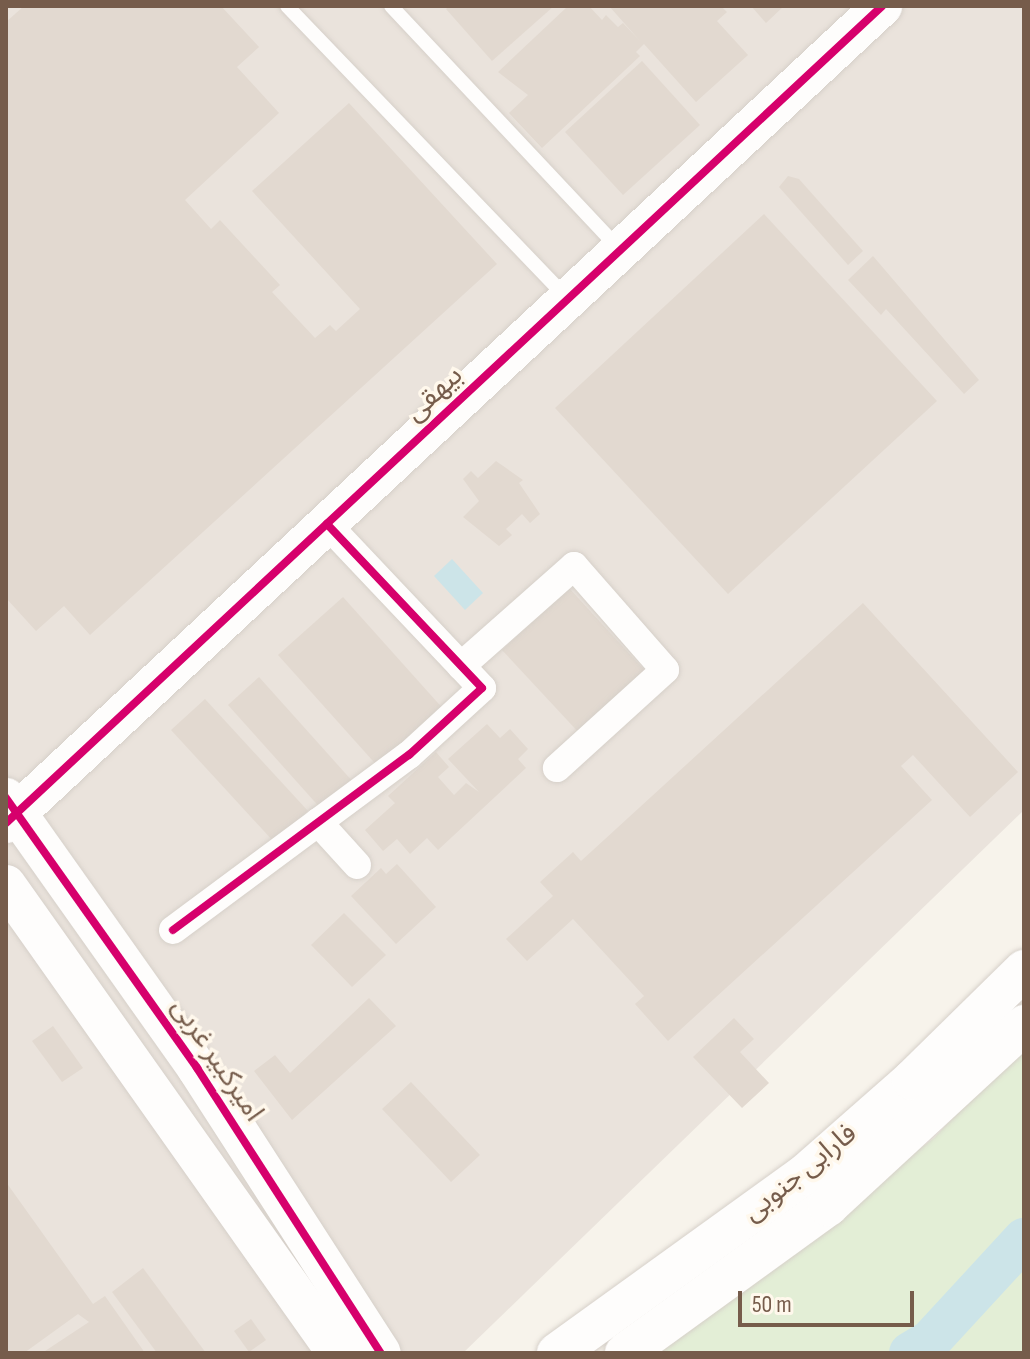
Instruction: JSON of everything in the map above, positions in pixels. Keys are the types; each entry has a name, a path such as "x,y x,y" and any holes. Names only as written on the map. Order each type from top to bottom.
{"street":[{"name":"بیهقی","path":"10,812 327,524 882,6"},
{"path":"173,930 409,755 482,688 327,524"},
{"path":"461,666 574,566 665,670 557,768"},
{"name":"امیرکبیر غربی","path":"10,812 197,1068 381,1353"},
{"path":"318,822 357,865"},
{"path":"6,885 337,1353"},
{"name":"فارابی جنوبی","path":"557,1353 804,1175 912,1080 1024,970"},
{"name":"فارابی جنوبی","path":"625,1353 828,1206 1024,1025"}],"lane":[{"path":"287,6 568,299"},
{"path":"391,6 620,251"}],"shaded area":[{"path":"6,6 1024,6 1024,810 463,1353 6,1353"}],"green space":[{"path":"1024,1042 1024,1353 652,1353 934,1138"}],"water":[{"path":"452,559 483,593 465,610 434,576"}],"building":[{"path":"24,6 221,6 259,47 237,67 279,113 185,200 211,229 220,220 280,285 272,292 315,338 330,325 336,331 360,309 252,191 349,103 497,264 90,635 64,606 36,631 6,598 6,22"},
{"path":"449,6 554,6 492,61 446,9"},
{"path":"568,6 589,6 602,20 606,15 618,27 623,23 640,41 609,6 721,6 727,12 717,21 748,55 696,102 644,44 636,52 640,56 542,148 509,113 528,95 498,72"},
{"path":"751,6 784,6 766,23"},
{"path":"642,61 700,125 623,195 565,132"},
{"path":"788,176 799,179 863,251 848,265 779,187"},
{"path":"764,214 937,401 728,594 555,408"},
{"path":"873,256 979,380 964,394 886,309 881,315 848,280"},
{"path":"496,461 523,480 519,483 540,514 530,523 522,514 506,529 512,535 499,546 463,517 479,501 463,479 471,471 478,478"},
{"path":"569,588 648,674 581,735 502,650"},
{"path":"343,597 446,712 381,770 278,655"},
{"path":"863,603 1018,772 970,817 913,755 901,766 932,800 668,1041 635,1004 644,996 573,919 527,961 506,939 553,896 540,882 573,852 581,861"},
{"path":"259,677 354,783 323,811 228,705"},
{"path":"205,699 308,811 274,842 171,730"},
{"path":"487,724 500,738 510,729 528,749 518,759 526,768 438,850 427,838 410,854 397,839 383,851 365,830 395,803 388,796 436,752 449,767 438,777 454,795 466,783 479,792 448,759"},
{"path":"397,864 436,907 396,944 351,896 381,868 386,874"},
{"path":"344,913 386,955 352,987 311,945"},
{"path":"369,998 396,1026 292,1120 254,1071 275,1055 290,1073"},
{"path":"734,1018 754,1039 740,1052 769,1083 742,1108 693,1057"},
{"path":"53,1026 83,1068 62,1082 32,1041"},
{"path":"411,1082 480,1155 451,1182 382,1109"},
{"path":"6,1182 93,1304 105,1296 145,1353 42,1353 89,1322 78,1314 24,1353 6,1353"},
{"path":"143,1268 206,1353 157,1353 112,1292"},
{"path":"251,1319 266,1340 249,1352 234,1331"}],"waterway":[{"path":"910,1353 930,1341 1024,1239"}],"cycle path":[{"path":"6,823 882,6"},
{"path":"173,930 409,755 482,688 327,524"},
{"path":"6,798 197,1068 381,1353"}]}
